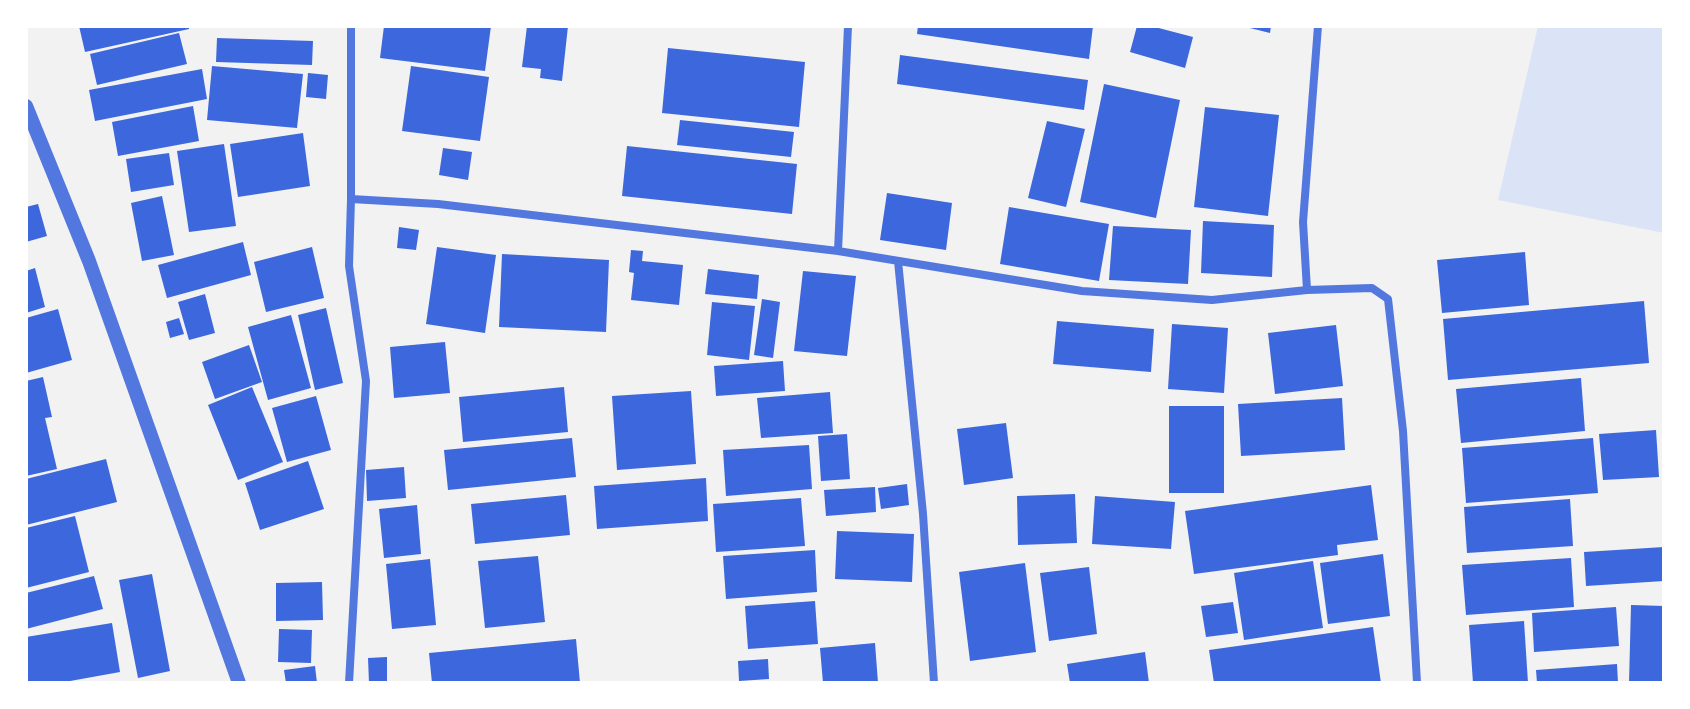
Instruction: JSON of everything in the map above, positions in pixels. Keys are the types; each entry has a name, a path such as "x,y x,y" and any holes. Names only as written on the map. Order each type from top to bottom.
{"street":[{"path":"349,683 366,381 349,266 351,26"},
{"path":"838,251 848,26"},
{"path":"1307,290 1303,222 1318,26"},
{"path":"26,106 89,261 239,683"},
{"path":"351,199 438,204 838,251 1082,291 1212,300 1307,290 1372,288 1388,299 1403,431 1417,683"},
{"path":"898,261 923,514 934,683"}],"shaded area":[{"path":"1538,26 1664,26 1664,233 1498,200"}],"building":[{"path":"79,26 189,26 189,29 85,52"},
{"path":"384,26 491,26 485,71 380,58"},
{"path":"527,26 568,26 562,81 540,78 541,69 522,67"},
{"path":"918,26 1093,26 1089,59 917,34"},
{"path":"1137,26 1151,26 1193,37 1185,68 1130,52"},
{"path":"1242,26 1271,26 1270,33"},
{"path":"179,33 187,64 97,85 90,54"},
{"path":"217,38 313,41 312,65 216,62"},
{"path":"668,48 805,62 799,127 662,113"},
{"path":"900,55 1088,80 1084,110 897,84"},
{"path":"212,66 303,74 297,128 207,120"},
{"path":"411,66 489,77 480,141 402,131"},
{"path":"202,69 207,99 95,121 89,90"},
{"path":"308,73 328,75 326,99 306,97"},
{"path":"1104,84 1180,100 1156,218 1080,202"},
{"path":"193,106 199,141 118,156 112,122"},
{"path":"1205,107 1279,115 1268,216 1194,207"},
{"path":"680,120 794,132 791,157 677,145"},
{"path":"1047,121 1085,129 1066,207 1028,198"},
{"path":"303,133 310,186 238,197 230,144"},
{"path":"224,144 236,226 189,232 177,151"},
{"path":"627,146 797,164 792,214 622,196"},
{"path":"443,148 472,152 468,180 439,175"},
{"path":"169,153 174,185 131,192 126,159"},
{"path":"887,193 952,203 946,250 880,240"},
{"path":"162,196 174,255 142,261 131,203"},
{"path":"38,204 47,236 26,242 26,207"},
{"path":"1009,207 1109,224 1099,281 1000,264"},
{"path":"1203,221 1274,225 1272,277 1201,273"},
{"path":"1113,226 1191,230 1188,284 1109,280"},
{"path":"399,227 419,230 416,250 397,248"},
{"path":"243,242 251,275 167,298 158,265"},
{"path":"312,247 324,298 266,312 254,262"},
{"path":"437,247 496,255 485,333 426,324"},
{"path":"631,250 643,251 642,261 683,265 679,305 631,300 634,273 629,272"},
{"path":"1525,252 1529,305 1442,313 1437,260"},
{"path":"502,254 609,260 606,332 499,327"},
{"path":"35,268 45,307 26,313 26,271"},
{"path":"708,269 759,275 757,299 705,294"},
{"path":"803,271 856,276 847,356 794,351"},
{"path":"205,294 215,333 189,340 178,302"},
{"path":"762,299 780,302 773,358 754,355"},
{"path":"1644,301 1649,363 1448,380 1443,319"},
{"path":"712,302 755,306 749,360 707,355"},
{"path":"326,308 343,383 315,390 298,315"},
{"path":"58,309 72,360 26,373 26,318"},
{"path":"291,315 311,388 268,400 248,327"},
{"path":"179,318 184,334 170,338 166,322"},
{"path":"1057,321 1154,329 1151,372 1053,364"},
{"path":"1172,324 1228,328 1224,393 1168,389"},
{"path":"1336,325 1343,386 1275,394 1268,333"},
{"path":"445,342 450,393 394,398 390,347"},
{"path":"249,345 262,382 215,399 202,362"},
{"path":"783,361 785,391 716,396 714,366"},
{"path":"43,377 52,417 45,418 57,469 26,476 26,381"},
{"path":"1581,378 1585,431 1461,443 1456,389"},
{"path":"252,387 283,462 238,480 208,405"},
{"path":"564,387 568,432 463,442 459,397"},
{"path":"691,391 696,464 617,470 612,396"},
{"path":"830,392 833,433 761,438 757,398"},
{"path":"316,396 331,450 287,462 272,408"},
{"path":"1342,398 1345,450 1241,456 1238,404"},
{"path":"1169,406 1224,406 1224,493 1169,493"},
{"path":"1006,423 1013,478 964,485 957,429"},
{"path":"1656,430 1659,477 1603,480 1599,434"},
{"path":"847,434 850,479 821,481 818,436"},
{"path":"572,438 576,477 448,490 444,450"},
{"path":"1593,438 1598,493 1466,503 1462,448"},
{"path":"809,445 812,489 726,496 723,450"},
{"path":"106,459 117,502 26,525 26,479"},
{"path":"308,461 324,509 260,530 245,483"},
{"path":"404,467 406,498 367,501 366,470"},
{"path":"706,478 708,521 597,529 594,486"},
{"path":"907,484 909,505 881,509 878,488"},
{"path":"1371,485 1378,540 1337,545 1338,555 1194,574 1185,511"},
{"path":"875,487 876,512 826,516 824,490"},
{"path":"1075,494 1077,543 1018,545 1017,496"},
{"path":"566,495 570,535 475,544 471,504"},
{"path":"1095,496 1175,502 1171,549 1092,544"},
{"path":"801,498 805,546 716,552 713,504"},
{"path":"1570,499 1573,546 1467,553 1464,507"},
{"path":"417,505 421,554 384,558 379,509"},
{"path":"75,516 89,572 26,588 26,528"},
{"path":"837,531 914,534 912,582 835,579"},
{"path":"1664,547 1664,581 1586,586 1584,552"},
{"path":"815,550 817,592 726,599 723,556"},
{"path":"1383,554 1390,616 1328,624 1320,563"},
{"path":"538,556 545,622 485,628 478,561"},
{"path":"1571,558 1574,607 1466,615 1462,565"},
{"path":"430,559 436,625 392,629 386,564"},
{"path":"1313,561 1323,628 1244,640 1234,573"},
{"path":"1025,563 1036,652 970,661 959,572"},
{"path":"1089,567 1097,634 1049,641 1040,573"},
{"path":"152,574 170,671 138,678 119,580"},
{"path":"94,576 103,609 26,629 26,593"},
{"path":"322,582 323,620 276,621 276,583"},
{"path":"815,601 818,644 748,649 745,606"},
{"path":"1233,602 1238,633 1206,637 1201,606"},
{"path":"1631,605 1664,606 1664,683 1629,683"},
{"path":"1616,607 1619,646 1534,652 1532,613"},
{"path":"1524,621 1528,683 1473,683 1469,625"},
{"path":"112,623 120,672 59,683 26,683 26,637"},
{"path":"1373,627 1381,683 1214,683 1209,650"},
{"path":"279,629 312,630 311,663 278,662"},
{"path":"576,639 580,683 432,683 429,653"},
{"path":"875,643 878,683 823,683 820,648"},
{"path":"1145,652 1149,683 1070,683 1067,664"},
{"path":"387,657 387,683 369,683 368,658"},
{"path":"768,659 769,679 739,681 738,661"},
{"path":"1617,664 1618,683 1537,683 1536,670"},
{"path":"315,666 317,683 286,683 284,670"}]}
